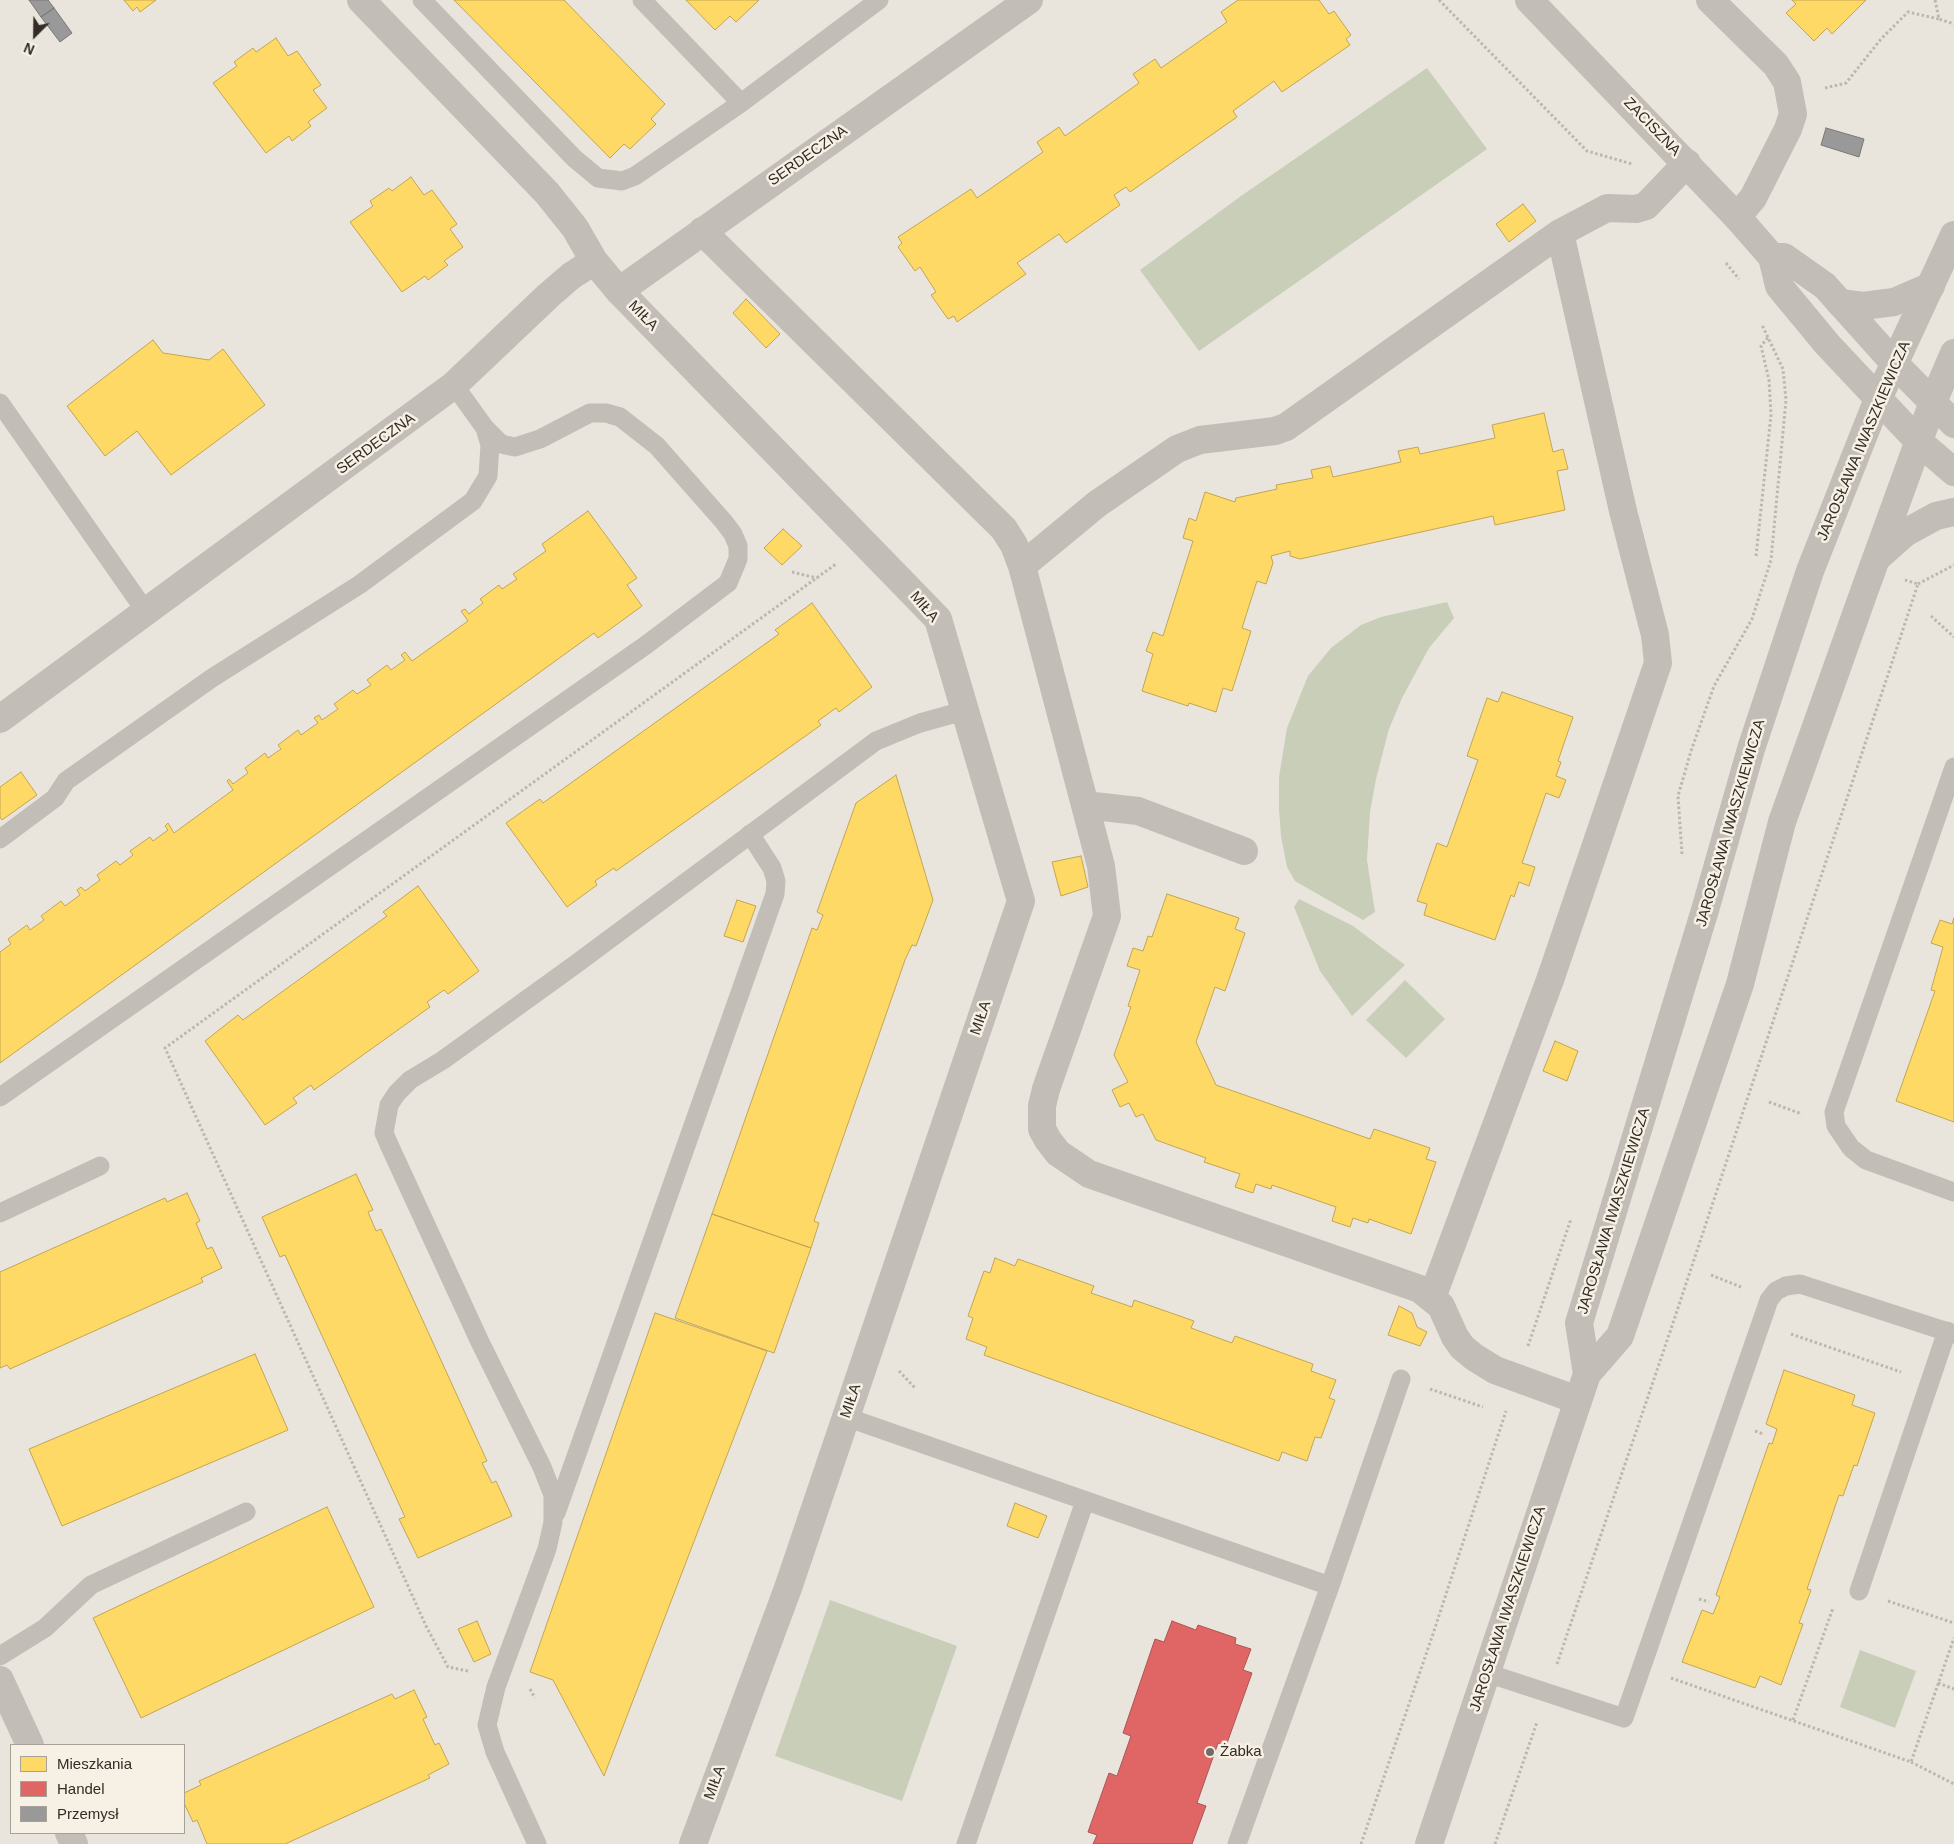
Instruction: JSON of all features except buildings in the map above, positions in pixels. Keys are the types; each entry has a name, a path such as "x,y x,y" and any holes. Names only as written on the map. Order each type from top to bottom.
{"street":[{"path":"361,0 547,194 575,228 594,261 619,291"},
{"name":"SERDECZNA","path":"619,291 1030,0"},
{"name":"ZACISZNA","path":"1529,0 1737,217 1772,256 1779,286 1827,344 1919,442 1954,472"},
{"path":"1710,0 1776,66 1787,82 1793,114 1788,129 1753,198 1737,217"},
{"path":"1022,566 1097,504 1183,446 1200,440 1274,431 1294,422 1560,233 1607,208 1636,209 1646,206 1687,163"},
{"path":"702,231 1004,529 1014,545 1022,566 1101,866 1106,916 1044,1096 1042,1129 1048,1140 1058,1153 1089,1174 1402,1282 1432,1298 1441,1306 1458,1342 1474,1358 1495,1370 1577,1400"},
{"path":"1432,1298 1553,970 1658,663 1655,634 1623,511 1560,233"},
{"name":"JAROSŁAWA IWASZKIEWICZA","path":"1587,1374 1579,1323 1705,910 1750,749 1810,571 1878,399 1954,235"},
{"name":"ZACISZNA","path":"1772,256 1784,257 1825,286 1895,364 1954,424"},
{"name":"SERDECZNA","path":"0,719 454,385 549,295 571,276 594,261"},
{"path":"1840,303 1863,306 1894,302 1931,286"},
{"name":"MIŁA","path":"619,291 938,619 967,710 1021,901 788,1588 693,1844"},
{"name":"JAROSŁAWA IWASZKIEWICZA","path":"1428,1844 1487,1673 1577,1400 1587,1374 1620,1336 1740,984 1782,822 1933,402 1954,353"},
{"path":"1876,558 1905,533 1936,516 1954,512"},
{"path":"1085,805 1138,811 1244,851"},
{"path":"0,1680 30,1744"}],"lane":[{"path":"422,0 574,158 598,178 622,182 635,176 741,103 879,0"},
{"path":"642,0 741,103"},
{"path":"0,1097 646,645 728,583 738,563 738,546 733,534 657,446 620,418 606,413 590,413 540,439 516,447 501,444 485,428 454,385"},
{"path":"0,403 146,612"},
{"path":"0,839 55,798 66,781 212,678 359,585 473,501 488,476 490,445 485,428"},
{"path":"553,1522 553,1495 542,1467 480,1342 384,1133 390,1105 397,1092 410,1080 459,1049 876,741 920,723 967,710"},
{"path":"1954,767 1834,1112 1836,1126 1851,1148 1866,1160 1954,1192"},
{"path":"538,1844 495,1752 487,1725 496,1687 547,1548 553,1522 775,894 776,881 772,868 750,834"},
{"path":"0,1214 100,1166"},
{"path":"1487,1673 1624,1718 1769,1300 1776,1291 1786,1286 1800,1284 1950,1333 1859,1591"},
{"path":"1237,1844 1330,1586 1401,1379"},
{"path":"846,1417 1330,1586"},
{"path":"966,1844 1085,1501"},
{"path":"0,1656 45,1628 91,1585 246,1512"}],"path":[{"path":"1439,0 1587,151 1631,162"},
{"path":"1936,0 1939,20"},
{"path":"1791,98 1846,83 1881,39 1908,12 1954,24"},
{"path":"1682,855 1678,796 1714,686 1752,619 1771,560 1786,400 1783,370 1761,321"},
{"path":"1756,556 1771,415 1769,380 1761,346 1774,331"},
{"path":"1555,1668 1672,1326 1918,584 1954,565"},
{"path":"792,572 817,578"},
{"path":"1902,578 1918,584"},
{"path":"1931,616 1954,636"},
{"path":"1769,1102 1809,1116"},
{"path":"1711,1275 1745,1289"},
{"path":"1789,1333 1906,1374"},
{"path":"1401,1379 1485,1407"},
{"path":"1361,1844 1433,1634 1506,1410"},
{"path":"1793,1720 1841,1585 1954,1623"},
{"path":"1911,1762 1954,1638"},
{"path":"1642,1668 1911,1762 1954,1784"},
{"path":"1938,1683 1954,1689"},
{"path":"1496,1844 1539,1717"}],"green space":[{"path":"1427,68 1487,149 1199,351 1140,270 1241,196"},
{"path":"1447,602 1454,618 1429,648 1402,698 1389,729 1376,779 1370,812 1367,860 1375,912 1363,920 1295,881 1287,867 1281,836 1279,777 1287,728 1308,676 1331,648 1361,625 1381,617"},
{"path":"1299,899 1353,926 1405,965 1352,1016 1320,971 1294,907"},
{"path":"1405,980 1445,1019 1406,1058 1366,1020"},
{"path":"830,1600 957,1646 902,1801 775,1756"},
{"path":"1860,1650 1916,1671 1895,1728 1840,1707"}],"place":[{"name":"Żabka","path":"1210,1752"}]}
